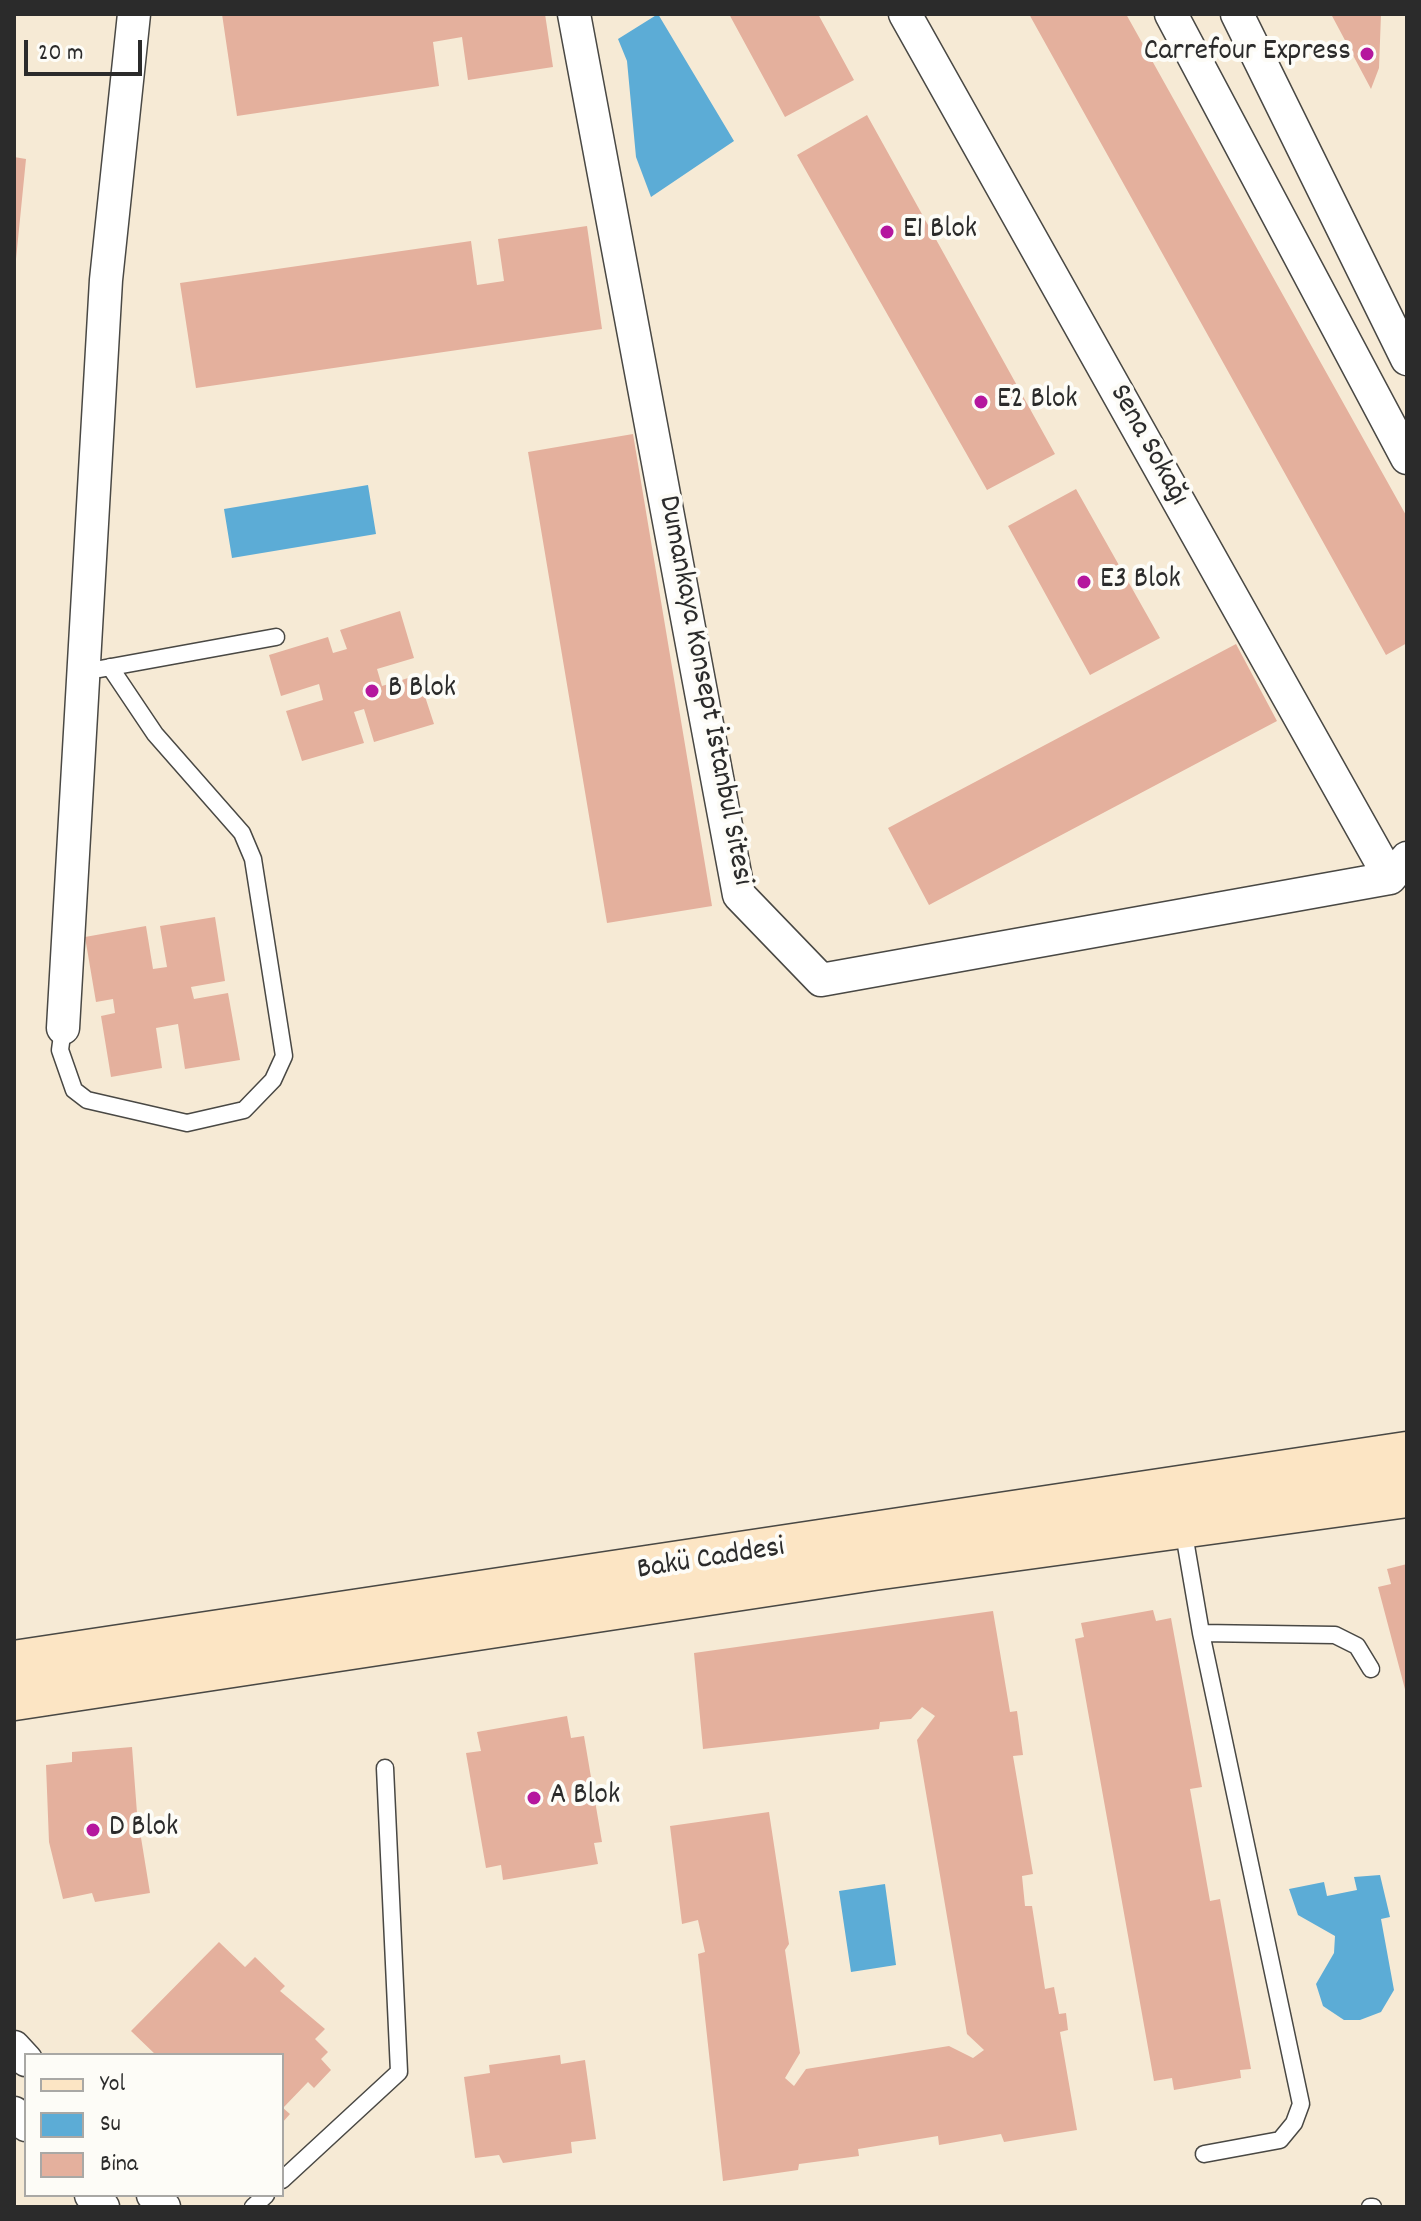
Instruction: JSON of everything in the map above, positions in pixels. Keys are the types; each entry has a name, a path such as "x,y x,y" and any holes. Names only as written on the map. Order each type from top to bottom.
{"main road":[{"name":"Bakü Caddesi","path":"14,1663 1407,1454"},
{"name":"Bakü Caddesi","path":"14,1698 873,1568 1407,1495"}],"street":[{"path":"63,1028 97,670 106,280 134,14"},
{"name":"Dumankaya Konsept İstanbul Sitesi","path":"574,14 739,895 821,980 1398,868"},
{"name":"Sena Sokağı","path":"905,14 1398,868"},
{"path":"1171,14 1407,458"},
{"path":"1237,14 1407,359"}],"lane":[{"path":"97,670 276,637"},
{"path":"63,1028 60,1050 74,1090 87,1100 187,1123 244,1110 273,1080 284,1056 253,859 242,833 97,670"},
{"path":"1183,1526 1201,1633 1301,2104 1294,2123 1280,2140 1204,2154"},
{"path":"1201,1633 1335,1635 1357,1646 1371,1669"},
{"path":"284,2178 399,2072 385,1768"}],"water":[{"path":"658,14 734,141 651,197 636,157 627,61 618,39"},
{"path":"368,485 376,534 232,558 224,509"},
{"path":"1380,1875 1390,1917 1381,1919 1394,1990 1381,2012 1360,2020 1344,2020 1323,2006 1316,1984 1334,1953 1335,1936 1298,1915 1289,1889 1324,1882 1327,1896 1357,1890 1354,1877"},
{"path":"885,1884 896,1965 851,1972 839,1891"}],"building":[{"path":"222,14 545,14 553,67 468,80 462,37 433,42 439,86 237,116"},
{"path":"729,14 818,14 854,80 785,117"},
{"path":"1029,14 1126,14 1407,517 1407,643 1386,655"},
{"name":"Carrefour Express","path":"1331,14 1381,14 1379,68 1371,89"},
{"path":"867,115 1055,454 987,490 797,155"},
{"path":"14,157 26,159 16,259 14,259"},
{"path":"587,226 602,329 196,388 180,283 471,241 477,285 504,281 498,239"},
{"path":"633,434 712,906 607,923 528,452"},
{"name":"E3 Blok","path":"1076,489 1160,638 1090,675 1008,526"},
{"name":"B Blok","path":"400,611 414,658 377,669 382,686 418,675 434,724 374,742 364,709 354,712 364,743 302,761 286,711 323,700 319,684 281,696 269,655 328,637 333,653 347,649 340,630"},
{"path":"1236,644 1277,721 929,905 888,828"},
{"path":"215,917 225,981 191,987 194,999 228,993 240,1060 185,1069 178,1024 156,1028 162,1068 111,1077 101,1016 115,1013 113,999 96,1002 85,937 146,926 153,969 167,967 160,926"},
{"path":"1407,1564 1406,1693 1378,1587 1391,1584 1387,1569"},
{"path":"1153,1610 1156,1621 1171,1618 1202,1787 1190,1789 1210,1901 1220,1899 1251,2069 1240,2070 1241,2078 1174,2090 1172,2078 1154,2081 1075,1639 1084,1637 1081,1623"},
{"path":"993,1611 1010,1712 1017,1711 1023,1755 1013,1756 1033,1874 1022,1876 1025,1906 1032,1906 1045,1989 1054,1987 1059,2014 1066,2013 1068,2030 1060,2032 1077,2130 1004,2142 1001,2134 939,2145 938,2136 858,2149 859,2156 799,2164 798,2170 723,2181 698,1954 705,1952 698,1920 682,1924 670,1826 769,1812 789,1944 785,1950 800,2053 785,2078 794,2086 806,2069 949,2046 973,2058 984,2050 967,2034 917,1740 935,1716 922,1707 911,1719 880,1722 879,1729 703,1749 694,1653"},
{"name":"A Blok","path":"567,1716 571,1738 584,1736 602,1842 594,1843 598,1864 503,1880 501,1865 486,1868 466,1753 481,1751 477,1732"},
{"name":"D Blok","path":"132,1747 137,1813 150,1893 95,1902 92,1893 63,1899 49,1842 46,1765 72,1762 72,1752"},
{"path":"219,1942 245,1967 255,1957 285,1986 280,1991 325,2029 315,2039 328,2052 321,2059 331,2070 314,2088 308,2082 284,2107 284,2053 154,2053 131,2031"},
{"path":"560,2055 561,2064 585,2060 596,2139 571,2142 572,2153 503,2163 499,2155 475,2158 464,2077 490,2073 489,2065"}],"place":[{"name":"Carrefour Express","path":"1367,54"},
{"name":"E1 Blok","path":"887,232"},
{"name":"E2 Blok","path":"981,402"},
{"name":"E3 Blok","path":"1084,582"},
{"name":"B Blok","path":"372,691"},
{"name":"A Blok","path":"534,1798"},
{"name":"D Blok","path":"93,1830"}]}
